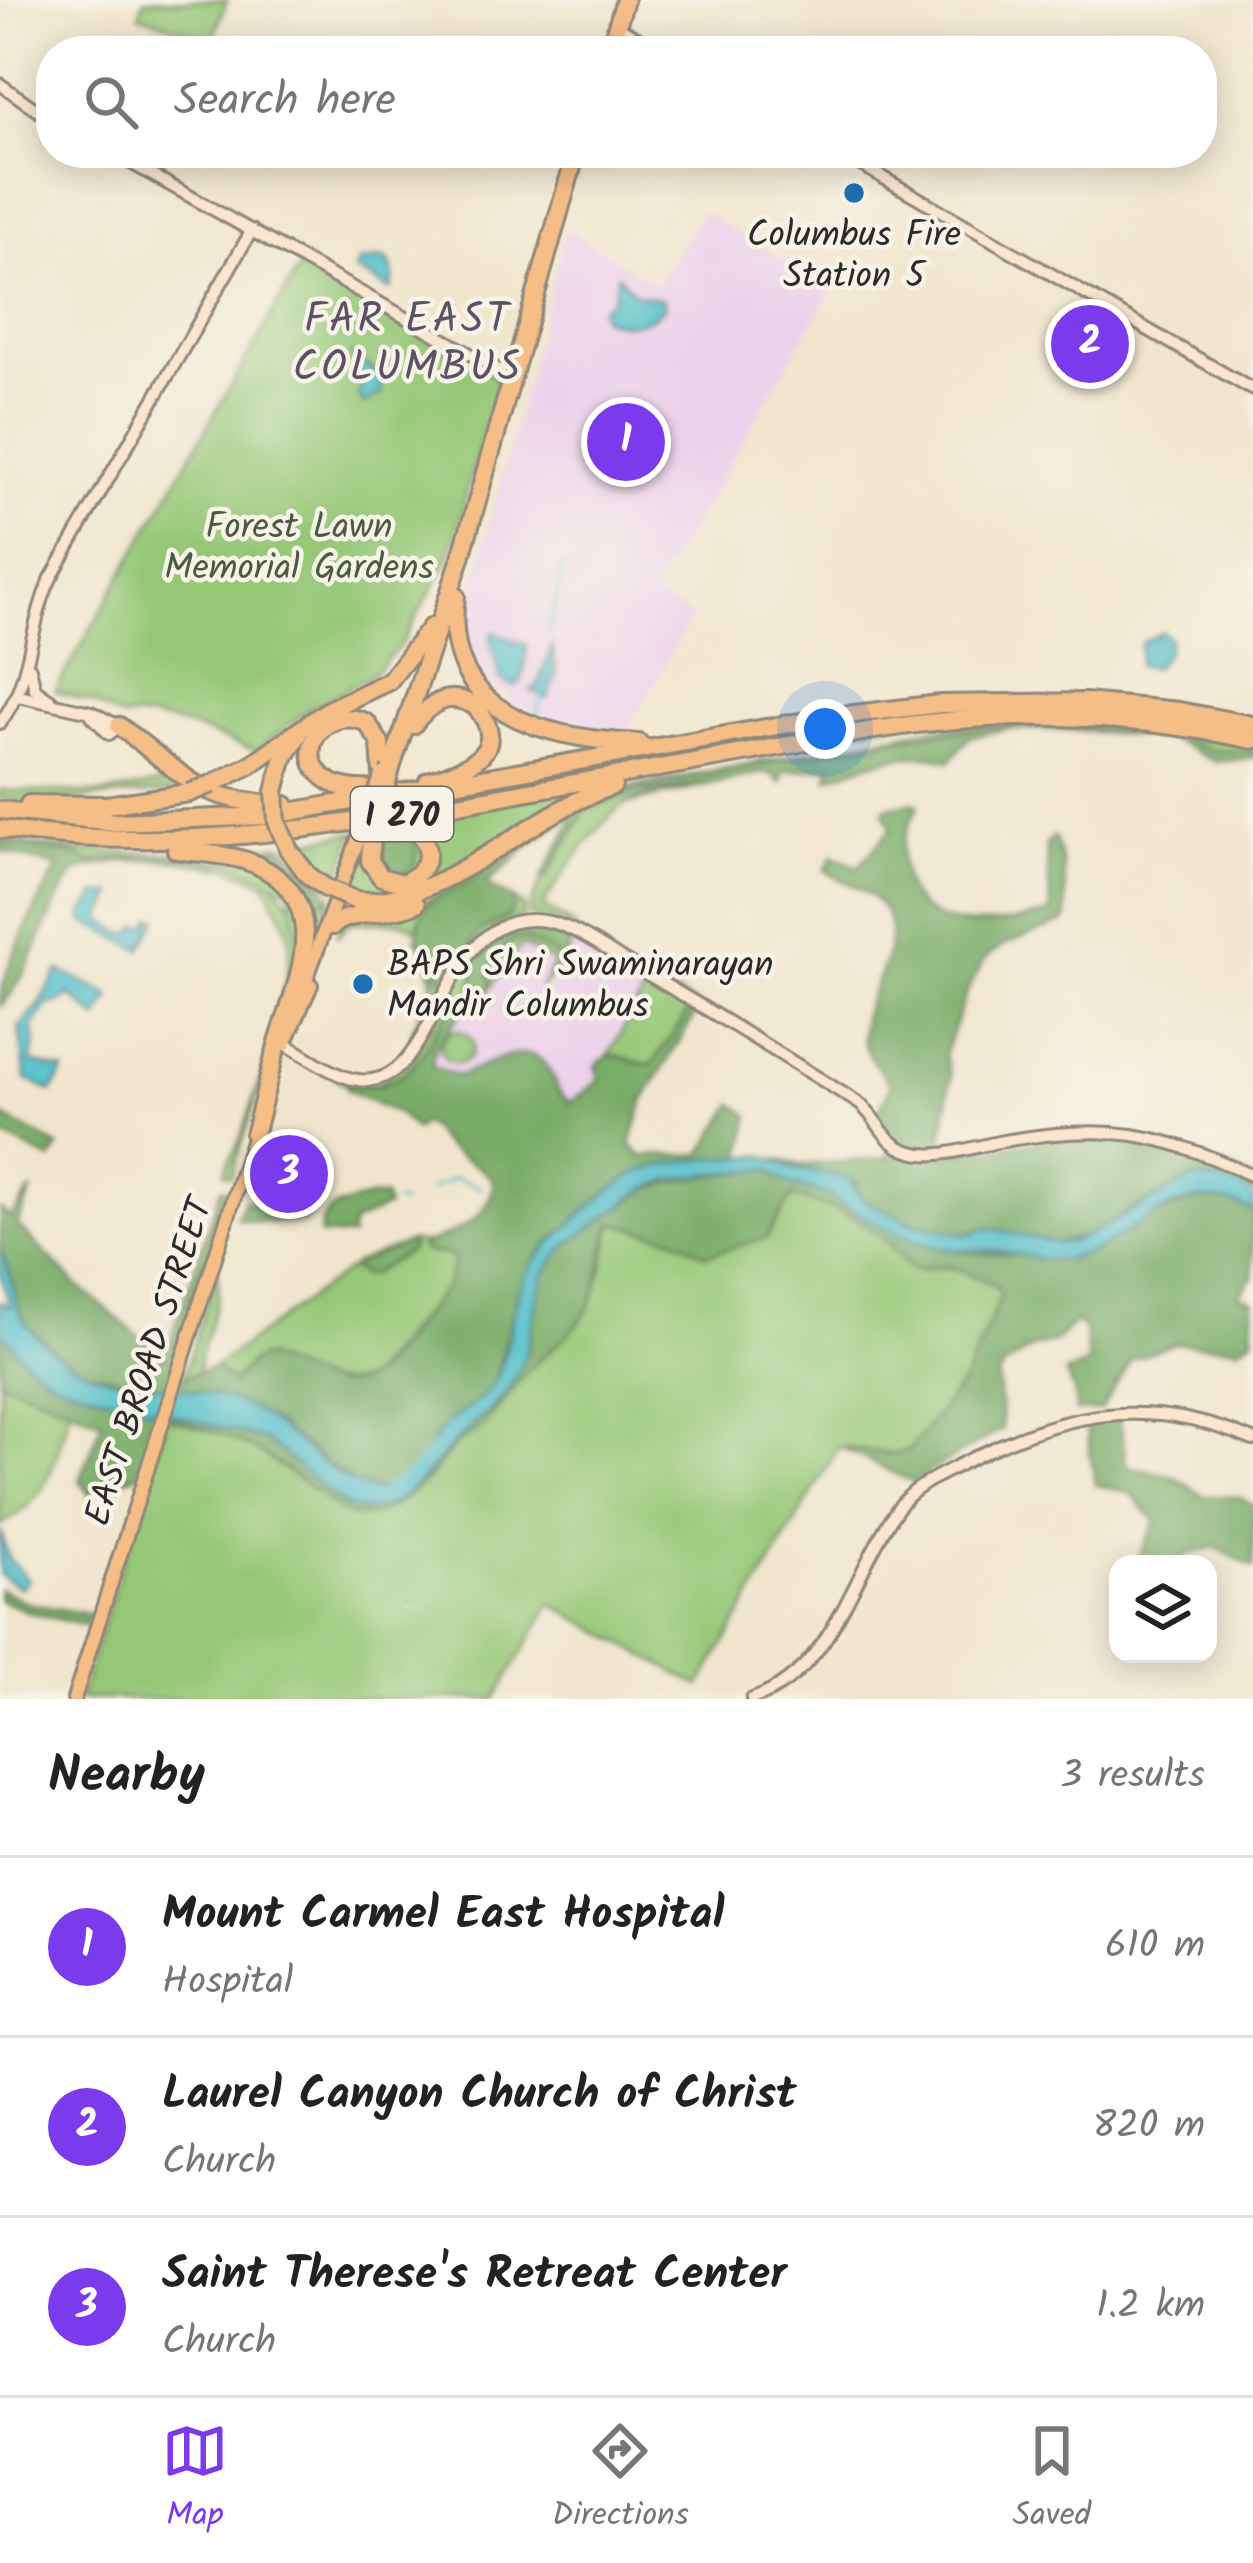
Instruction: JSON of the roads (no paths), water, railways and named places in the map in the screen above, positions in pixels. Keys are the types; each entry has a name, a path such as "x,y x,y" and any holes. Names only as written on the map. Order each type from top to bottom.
{"highway":[{"path":"613,36 625,0"},
{"name":"EAST BROAD STREET","path":"382,785 431,657 572,168"},
{"path":"460,561 453,638 464,670 475,685 506,712 547,732 581,740 640,743"},
{"path":"0,806 106,805 189,793 212,784 250,765 317,717 389,681 416,650 447,600"},
{"path":"175,850 280,842 400,824 423,838 426,863 408,880 388,880 372,867 364,841 382,785 413,724 432,704 450,698 472,704 488,726 484,750 465,769 428,781"},
{"name":"I 270","path":"0,806 79,820 159,823 278,815 828,716 940,704 1054,700 1179,711 1253,724"},
{"name":"I 270","path":"0,833 154,842 269,835 917,723 1033,715 1142,721 1253,740"},
{"path":"382,785 380,743 367,723 343,717 319,731 312,751 316,769 344,787 382,785 428,781 828,716"},
{"path":"317,717 286,752 277,822 289,850 308,874 355,900 390,901 418,893 591,792 801,743"},
{"path":"118,726 205,791 240,802 382,785"},
{"path":"79,820 201,815 281,798"},
{"path":"0,833 72,846 175,850 232,858 265,870 285,886 303,922 304,958 254,1136"},
{"path":"333,926 346,915 385,914 416,904 499,844"}],"main road":[{"name":"EAST BROAD STREET","path":"285,1044 294,1031 382,785"},
{"name":"EAST BROAD STREET","path":"74,1699 285,1044 364,841"}],"street":[{"path":"616,26 634,36"},
{"path":"0,84 36,109"},
{"path":"139,168 513,378"},
{"path":"866,168 1253,390"},
{"path":"0,723 18,696 40,603 51,578 252,230"},
{"path":"29,658 32,684 59,704"},
{"path":"18,696 79,709 118,726"},
{"path":"285,1044 347,1077 370,1080 390,1075 408,1058 476,944 507,924 542,920 569,929 860,1104 888,1141 912,1153 1108,1130 1187,1148 1253,1176"},
{"path":"752,1699 788,1682 807,1663 909,1496 988,1450 1044,1425 1117,1413 1190,1419 1253,1440"}],"water":[{"path":"383,258 392,272 390,290 355,270 359,262"},
{"path":"618,275 635,294 662,299 665,306 636,323 603,318 600,309 612,299"},
{"path":"352,354 380,376 381,394 364,404 358,395 362,386"},
{"path":"494,631 527,646 522,679 514,687 501,680 490,639"},
{"path":"1162,632 1170,639 1166,653 1154,668 1138,666 1141,643"},
{"path":"552,647 556,673 548,699 531,690 537,687"},
{"path":"98,894 114,894 102,919 122,933 133,933 138,926 148,926 153,917 158,919 141,950 83,921"},
{"path":"59,970 111,996 98,1019 70,995 58,1004 49,1003 32,1028 36,1041 31,1062 64,1071 52,1092 26,1079 19,1028"},
{"path":"766,1156 791,1168 849,1178 862,1199 913,1223 967,1235 990,1228 1056,1243 1076,1241 1193,1179 1221,1181 1253,1192 1253,1211 1223,1201 1197,1200 1153,1216 1089,1252 1048,1260 921,1243 826,1195 788,1184 768,1169 664,1182 638,1194 560,1253 546,1271 525,1357 507,1391 414,1487 373,1509 349,1507 262,1439 55,1382 27,1362 0,1331 0,1302 10,1307 0,1272 0,1251 23,1318 51,1350 75,1365 126,1381 236,1402 271,1422 340,1476 372,1490 387,1490 409,1477 440,1431 491,1387 526,1275 577,1218 627,1179 654,1167"},
{"path":"0,1530 9,1559 28,1579 21,1588 0,1575"}],"waterway":[{"path":"549,631 563,565"},
{"path":"536,717 542,695"},
{"path":"429,1190 455,1178 481,1188"},
{"path":"395,1203 402,1203"},
{"path":"220,1413 256,1421 292,1448"},
{"path":"386,1490 411,1473 433,1449"}],"place":[{"name":"Columbus Fire Station 5","path":"854,193"},
{"name":"Laurel Canyon Church of Christ","path":"1090,344"},
{"name":"Mount Carmel East Hospital","path":"626,442"},
{"name":"BAPS Shri Swaminarayan Mandir Columbus","path":"363,984"},
{"name":"Saint Therese's Retreat Center","path":"289,1174"}],"district":[{"name":"FAR EAST COLUMBUS","path":"408,342"}],"park label":[{"name":"Forest Lawn Memorial Gardens","path":"299,546"}]}
